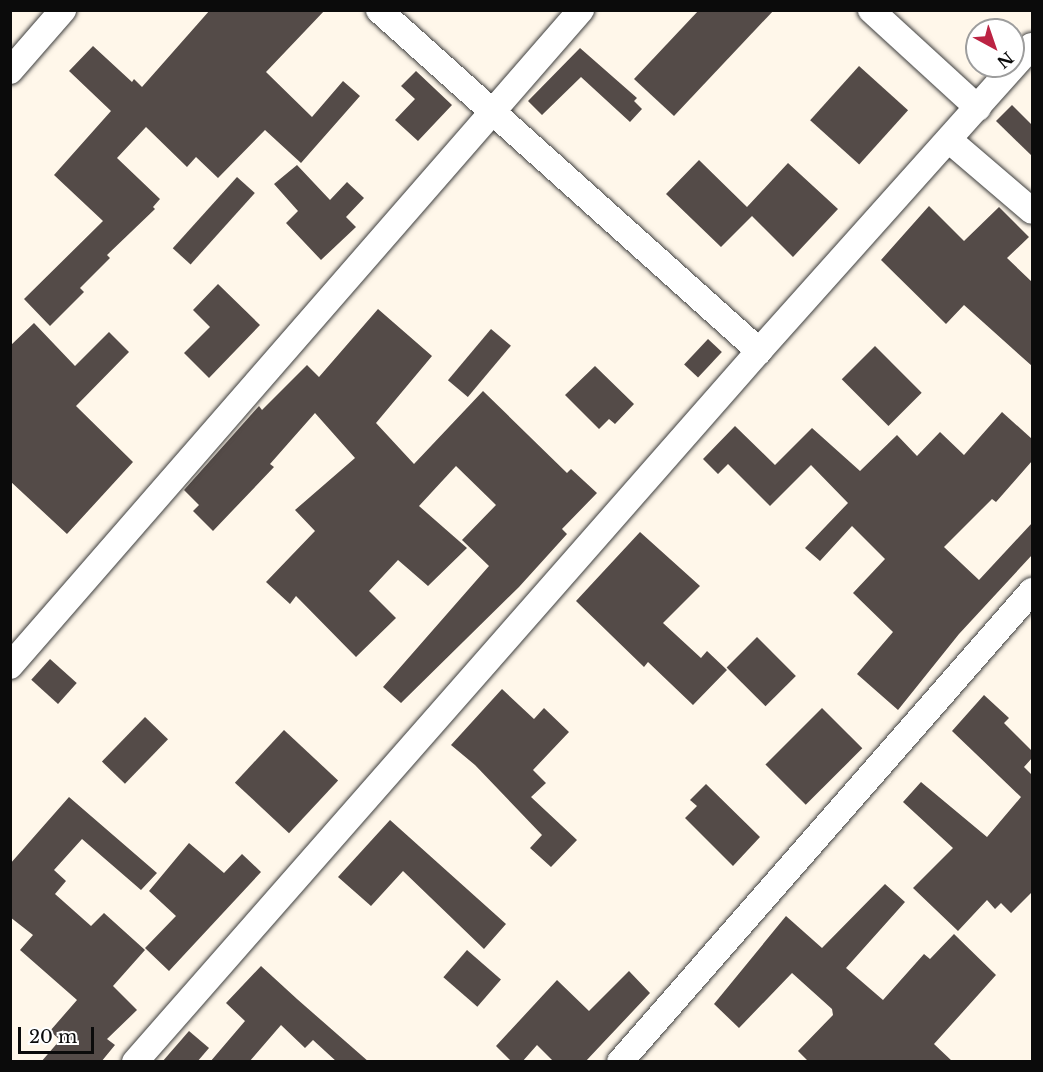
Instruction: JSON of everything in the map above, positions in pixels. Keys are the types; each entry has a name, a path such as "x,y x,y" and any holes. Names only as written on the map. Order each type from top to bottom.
{"street":[{"path":"10,71 63,10"},
{"path":"378,10 491,115 759,351"},
{"path":"10,666 581,10"},
{"path":"871,10 978,108"},
{"path":"135,1062 759,351 1032,46"},
{"path":"949,140 1032,211"},
{"path":"620,1062 1032,591"}],"building":[{"path":"210,10 325,10 266,72 312,117 343,81 360,96 301,163 265,130 218,178 196,157 187,167 146,127 117,158 160,199 153,207 155,209 107,255 110,258 80,288 84,292 50,326 24,299 103,221 54,175 111,111 69,71 93,46 132,82 134,79 142,87"},
{"path":"699,10 774,10 674,116 634,79"},
{"path":"580,48 637,98 634,101 642,109 630,122 581,77 542,115 528,101"},
{"path":"859,66 908,110 859,164 810,120"},
{"path":"416,71 452,105 418,141 395,120 415,99 401,86"},
{"path":"1012,105 1032,125 1032,156 996,121"},
{"path":"699,160 747,207 788,163 838,209 793,257 752,216 721,247 666,194"},
{"path":"297,165 330,200 347,182 364,198 346,217 356,227 321,260 286,223 298,211 274,184"},
{"path":"237,177 255,193 191,264 173,248"},
{"path":"929,206 964,241 999,207 1029,237 1007,258 1032,282 1032,366 964,305 946,324 881,260"},
{"path":"218,284 260,325 209,378 184,353 210,327 193,310"},
{"path":"378,309 432,356 376,423 414,464 483,391 567,473 571,469 597,493 562,529 567,534 519,587 401,703 383,687 489,566 462,540 496,505 456,466 419,506 467,548 428,586 398,560 369,591 396,618 356,657 296,596 290,604 266,582 315,531 295,510 355,458 315,413 270,464 274,467 213,531 193,511 199,505 184,490 259,406 262,410 307,365 319,377"},
{"path":"34,323 75,366 109,332 129,352 76,406 133,462 67,534 10,481 10,346"},
{"path":"491,329 511,346 468,397 448,380"},
{"path":"708,339 722,352 698,378 684,365"},
{"path":"875,346 922,393 888,426 842,379"},
{"path":"595,366 634,404 615,424 609,419 599,429 565,395"},
{"path":"1002,412 1032,439 1032,461 996,502 992,499 944,547 979,580 1032,523 1032,555 959,634 898,710 857,674 893,632 853,593 885,559 852,526 820,561 805,548 848,503 811,465 770,506 728,464 718,474 703,459 735,426 775,465 812,428 860,471 897,435 917,456 940,432 964,455"},
{"path":"640,532 700,586 663,623 701,658 707,651 727,670 693,705 648,662 644,667 576,601"},
{"path":"757,637 796,676 765,706 727,667"},
{"path":"50,659 77,683 58,704 31,680"},
{"path":"502,689 534,719 544,708 569,732 533,770 546,783 531,797 577,840 551,867 530,848 542,835 475,765 451,745"},
{"path":"984,695 1009,718 1004,723 1032,751 1032,758 1024,767 1032,775 1032,892 1011,913 1001,903 995,909 987,900 958,931 913,888 953,848 903,802 921,782 987,837 1021,797 952,731"},
{"path":"822,708 862,748 806,805 765,765"},
{"path":"145,717 168,739 125,784 102,762"},
{"path":"284,730 338,780 289,833 235,783"},
{"path":"706,784 760,837 733,866 685,818 697,806 690,800"},
{"path":"69,797 157,873 141,890 82,839 54,870 66,881 55,894 91,926 104,913 145,950 113,986 137,1010 107,1039 115,1045 101,1062 41,1062 60,1040 50,1031 77,1000 20,950 33,935 10,917 10,864"},
{"path":"390,820 506,924 484,949 403,871 371,906 338,877"},
{"path":"189,843 224,873 242,854 261,872 169,971 145,948 176,916 149,891"},
{"path":"885,884 905,902 846,968 883,1000 924,954 930,959 954,934 996,975 934,1044 953,1062 809,1062 798,1051 833,1015 832,1009 792,973 739,1028 714,1004 786,916 822,948"},
{"path":"467,950 501,980 477,1007 443,977"},
{"path":"261,966 369,1062 337,1062 313,1040 305,1048 281,1025 249,1062 210,1062 245,1021 226,1003"},
{"path":"629,971 650,993 585,1062 554,1062 537,1045 522,1062 512,1062 496,1046 557,980 589,1011"},
{"path":"189,1031 209,1048 197,1062 162,1062"}]}
